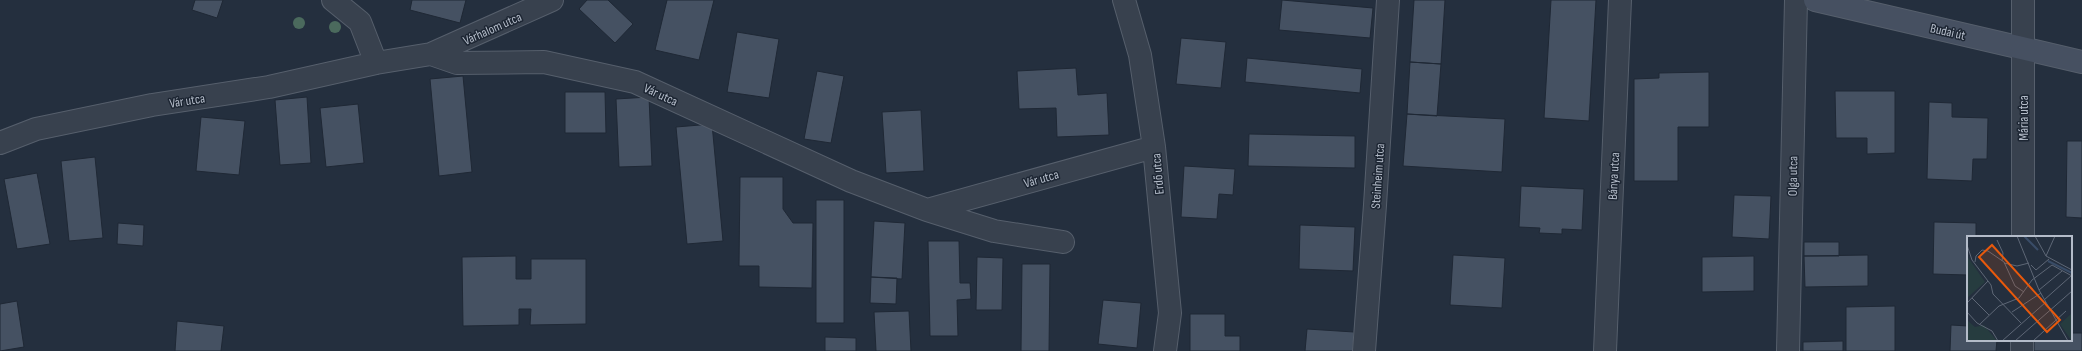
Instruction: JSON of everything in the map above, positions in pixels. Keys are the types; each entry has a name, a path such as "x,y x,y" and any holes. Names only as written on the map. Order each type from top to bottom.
{"street":[{"path":"333,0 360,22 376,63"},
{"name":"Várhalom utca","path":"432,54 552,0"},
{"name":"Erdő utca","path":"1124,0 1140,55 1154,147 1170,313 1164,351"},
{"name":"Steinheim utca","path":"1364,351 1388,0"},
{"name":"Bánya utca","path":"1605,351 1620,0"},
{"name":"Olga utca","path":"1788,351 1796,0"},
{"name":"Budai út","path":"1815,0 2082,62"},
{"name":"Mária utca","path":"2023,0 2023,236"},
{"name":"Vár utca","path":"0,143 36,129 152,105 269,87 376,63 432,54 457,63 544,62 635,82 851,181 927,210 994,231 1063,242"},
{"name":"Vár utca","path":"927,210 1154,147"}],"building":[{"path":"195,0 223,0 217,18 192,10"},
{"path":"412,0 466,0 460,23 410,10"},
{"path":"587,0 608,0 633,24 615,43 579,9"},
{"path":"667,0 714,0 699,60 655,50"},
{"path":"1282,0 1373,8 1370,38 1279,30"},
{"path":"1414,0 1445,0 1441,64 1410,62"},
{"path":"1551,0 1596,0 1589,121 1544,118"},
{"path":"737,32 779,39 769,98 727,92"},
{"path":"1181,38 1226,42 1221,88 1176,84"},
{"path":"1247,58 1362,69 1360,93 1245,82"},
{"path":"1410,62 1441,64 1437,116 1407,114"},
{"path":"1076,68 1078,95 1107,93 1109,135 1057,137 1056,108 1019,109 1017,71"},
{"path":"817,71 844,76 831,143 804,139"},
{"path":"1709,72 1709,127 1678,127 1678,181 1634,181 1634,79 1659,78 1659,73"},
{"path":"463,76 472,172 439,176 430,79"},
{"path":"1835,91 1895,91 1895,153 1867,154 1867,138 1836,138"},
{"path":"565,92 605,92 606,133 565,133"},
{"path":"307,97 311,163 280,165 275,100"},
{"path":"649,97 652,166 619,167 616,99"},
{"path":"1929,102 1952,103 1952,117 1988,118 1987,159 1973,159 1972,181 1927,179"},
{"path":"358,104 364,163 326,167 320,108"},
{"path":"921,110 924,171 886,173 882,112"},
{"path":"1407,114 1505,119 1502,172 1403,166"},
{"path":"201,117 245,121 239,175 196,171"},
{"path":"712,124 723,241 687,244 676,127"},
{"path":"1249,134 1355,136 1355,168 1248,166"},
{"path":"2067,141 2082,141 2082,218 2066,217"},
{"path":"95,157 103,238 69,241 61,161"},
{"path":"1184,166 1235,169 1233,195 1219,194 1217,219 1181,217"},
{"path":"37,173 50,244 17,249 4,179"},
{"path":"740,177 783,177 783,209 793,223 813,223 812,288 759,287 759,266 739,266"},
{"path":"1521,186 1584,189 1582,230 1562,229 1562,234 1539,233 1540,228 1519,227"},
{"path":"1734,195 1771,196 1769,239 1732,237"},
{"path":"816,200 844,200 844,323 816,323"},
{"path":"874,221 905,223 902,279 871,277"},
{"path":"1934,222 1976,223 1976,236 1967,236 1967,275 1933,274"},
{"path":"118,223 144,225 143,246 117,244"},
{"path":"1300,225 1355,227 1353,271 1299,269"},
{"path":"928,241 959,241 960,283 970,283 971,299 957,300 958,336 930,336"},
{"path":"1804,242 1839,242 1839,256 1804,256"},
{"path":"1453,255 1505,258 1502,308 1450,305"},
{"path":"1868,255 1868,286 1805,287 1804,256"},
{"path":"516,256 516,279 531,279 531,259 586,259 586,324 530,325 531,309 519,309 519,325 463,326 462,257"},
{"path":"1754,256 1754,291 1702,292 1702,257"},
{"path":"977,257 1003,258 1002,310 976,310"},
{"path":"1022,264 1050,264 1049,351 1021,351"},
{"path":"871,277 897,278 896,304 870,303"},
{"path":"1103,300 1141,303 1137,348 1098,344"},
{"path":"17,301 24,347 0,351 0,304"},
{"path":"1895,306 1895,351 1846,351 1846,307"},
{"path":"909,311 911,351 876,351 874,312"},
{"path":"1190,314 1225,314 1225,336 1240,336 1240,351 1190,351"},
{"path":"177,321 224,326 221,351 175,351"},
{"path":"1951,325 1967,326 1967,341 1997,341 1996,351 1950,351"},
{"path":"1307,329 1354,332 1353,351 1305,351"},
{"path":"2072,333 2082,333 2082,351 2034,351 2034,341 2072,341"},
{"path":"825,337 856,338 856,351 825,351"},
{"path":"1843,341 1843,351 1803,351 1803,342"}]}
